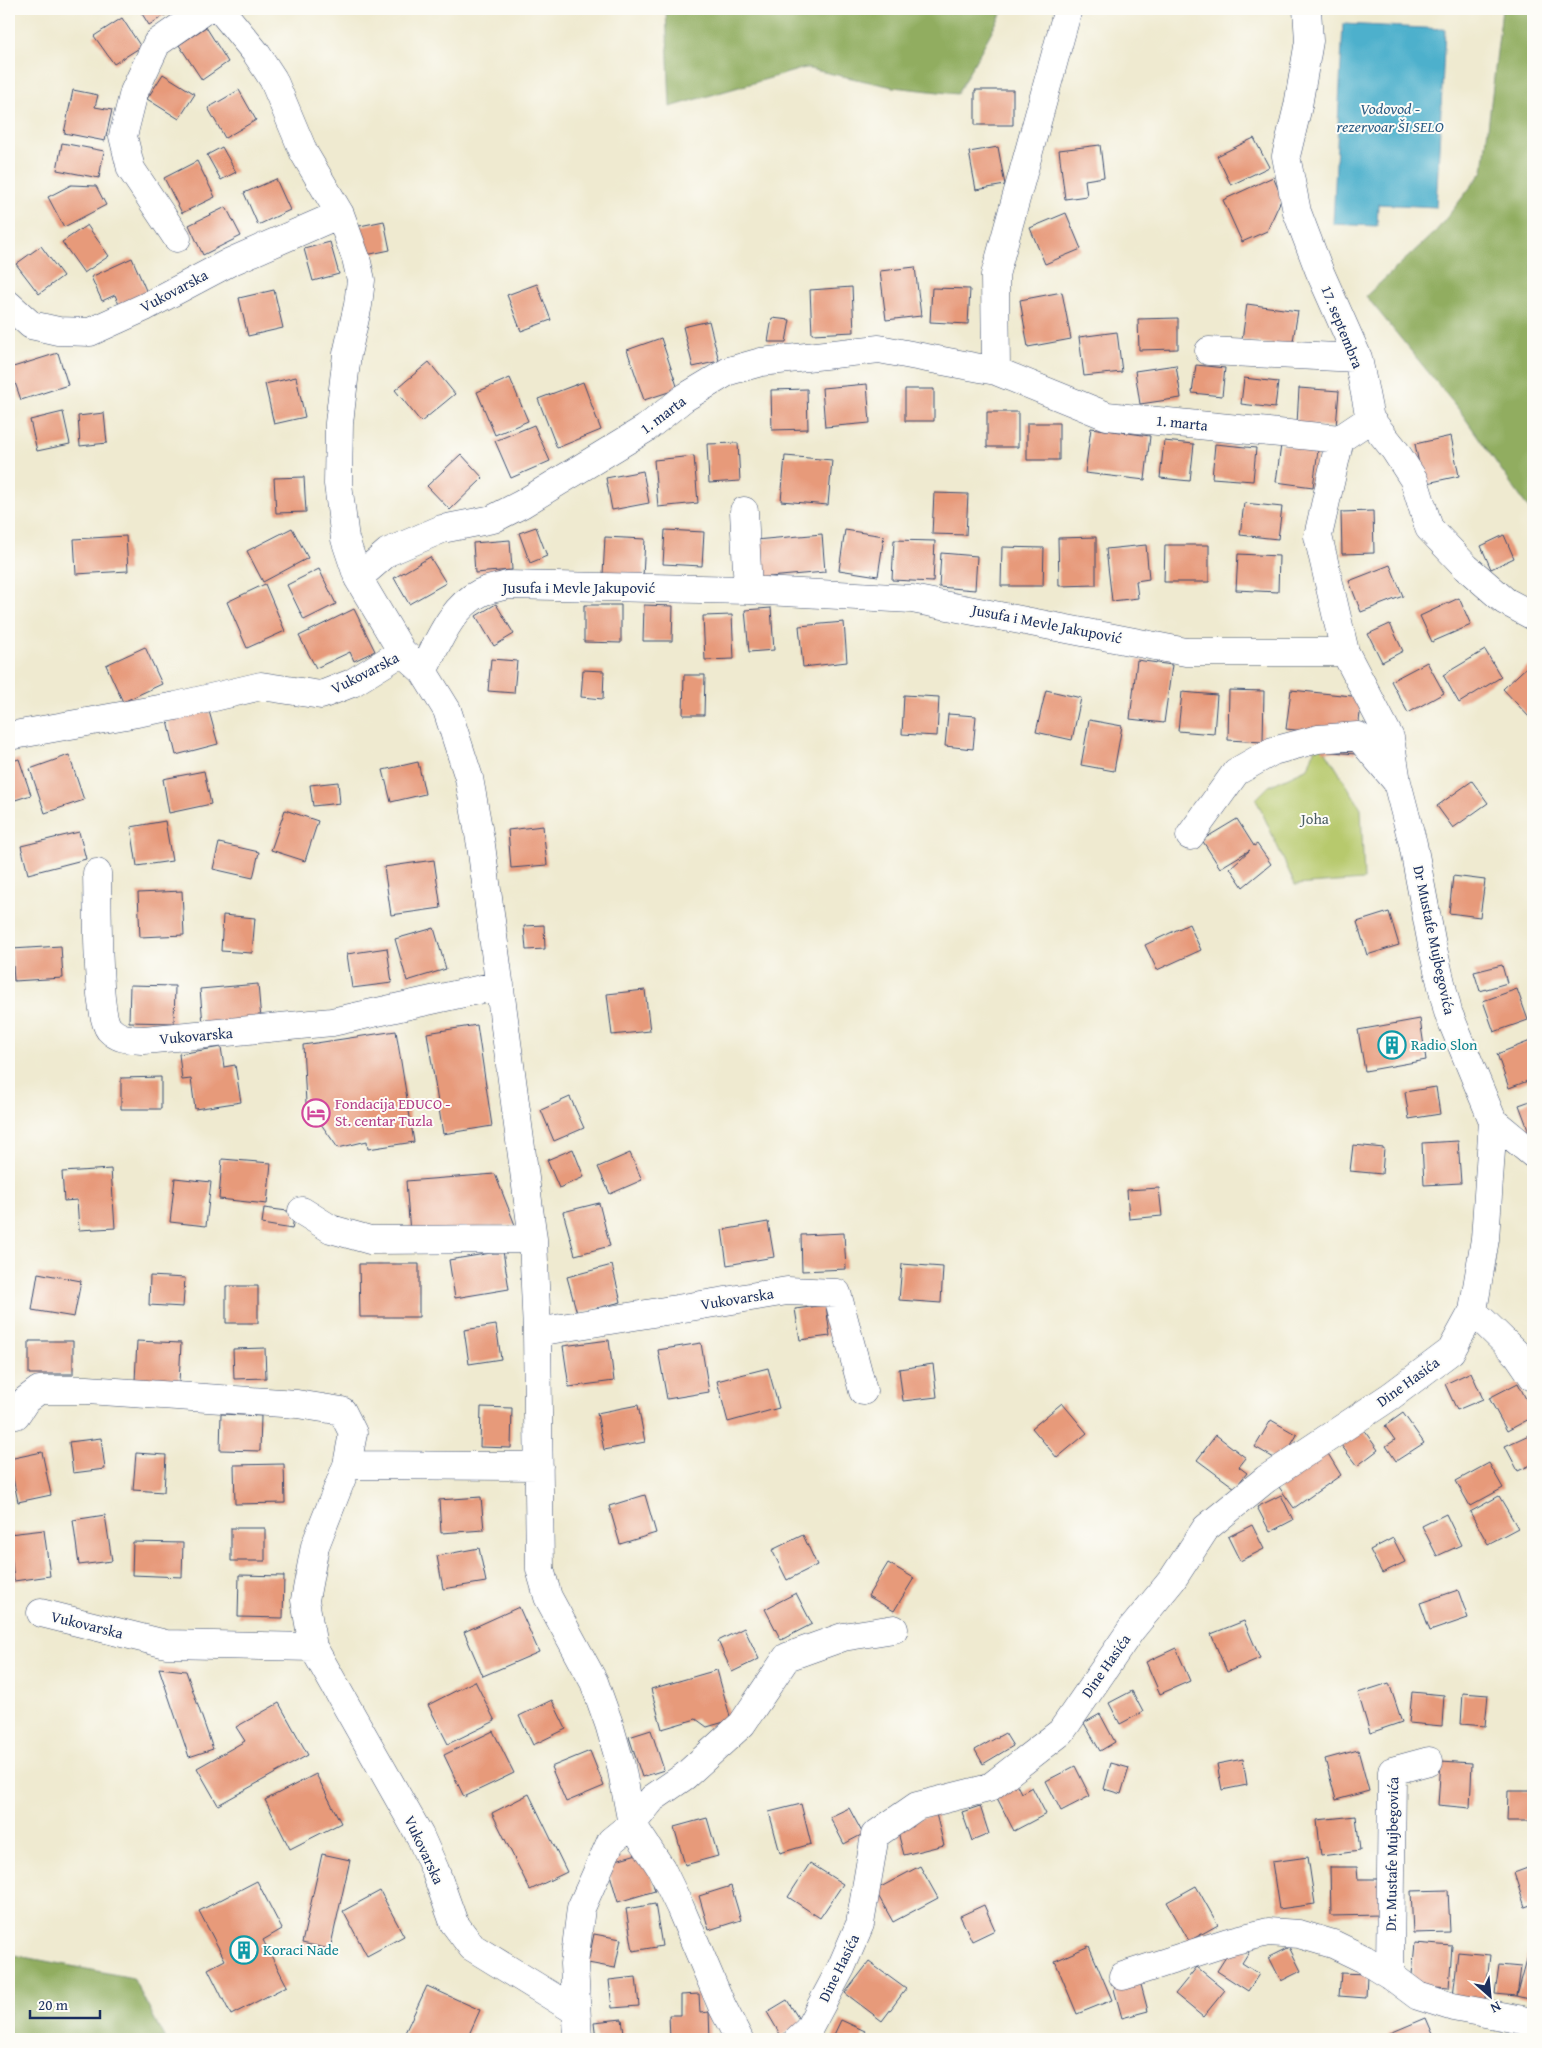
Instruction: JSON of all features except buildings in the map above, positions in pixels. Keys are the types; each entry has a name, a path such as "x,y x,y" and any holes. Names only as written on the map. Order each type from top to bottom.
{"street":[{"path":"176,238 131,169 123,136 134,92 157,43 206,9"},
{"path":"220,9 256,53 273,79 304,153 340,214 356,258 361,280 358,305 347,354 340,413 338,484 345,538 358,578 402,652"},
{"path":"996,370 995,275 1068,9"},
{"name":"17. septembra","path":"1307,9 1309,41 1298,106 1286,156 1296,212 1319,270 1358,358 1370,419 1394,449 1414,480 1429,528 1466,567 1505,600 1533,616"},
{"name":"Vukovarska","path":"9,305 31,325 58,332 90,332 146,306 230,262 340,214"},
{"name":"1. marta","path":"358,578 388,552 442,529 494,519 522,504 645,429 684,398 729,371 761,362 879,349 996,370 1106,416 1340,439"},
{"path":"1209,351 1358,358"},
{"path":"1340,439 1370,419"},
{"name":"Dr Mustafe Mujbegovića","path":"1340,439 1318,536 1345,652 1390,738 1397,782 1415,852 1432,945 1448,1012 1493,1121 1485,1239 1473,1311"},
{"path":"744,511 748,590"},
{"name":"Jusufa i Mevle Jakupović","path":"423,671 454,614 466,602 482,592 507,585 748,590 912,599 1186,652 1345,652"},
{"name":"Vukovarska","path":"9,736 176,706 261,686 321,695 352,683 402,652 423,671 448,710 469,778 481,845 533,1239 537,1332 540,1569 548,1597 594,1682 622,1766 632,1824 661,1868 680,1907 722,2006 739,2039"},
{"name":"Dr Mustafe Mujbegovića","path":"1190,836 1236,772 1273,751 1318,739 1358,736 1397,782"},
{"name":"Vukovarska","path":"97,873 100,997 108,1028 119,1038 153,1040 332,1022 500,985"},
{"name":"Dr Mustafe Mujbegovića","path":"1493,1121 1533,1154"},
{"path":"302,1211 331,1229 370,1240 533,1239"},
{"name":"Vukovarska","path":"537,1332 787,1291 837,1293 863,1391"},
{"path":"1473,1311 1518,1355 1533,1377"},
{"name":"Dine Hasića","path":"798,2039 808,2030 841,1968 860,1924 875,1835 917,1806 989,1788 1061,1732 1131,1630 1172,1580 1206,1528 1266,1479 1391,1396 1451,1351 1473,1311"},
{"name":"Vukovarska","path":"16,1415 26,1400 39,1390 87,1390 297,1404 342,1411 353,1433 346,1465 316,1546 305,1600 313,1647 420,1836 435,1870 454,1923 472,1947 576,2011"},
{"path":"346,1465 539,1466"},
{"name":"Vukovarska","path":"41,1613 166,1644 313,1647"},
{"path":"578,2039 574,1964 581,1908 611,1841 632,1824 653,1798 686,1776 742,1724 787,1657 843,1637 894,1629"},
{"name":"Dr. Mustafe Mujbegovića","path":"1390,1975 1392,1771 1429,1761"},
{"path":"1124,1976 1228,1942 1268,1932 1300,1934 1333,1944 1390,1975 1418,1996 1453,2007 1526,2020"},
{"path":"1500,2039 1526,2020"}],"green space":[{"path":"666,9 1004,9 957,94 893,87 805,68 670,107"},
{"path":"1502,9 1533,9 1533,515 1460,411 1366,296 1437,230 1483,171"},
{"name":"Joha","path":"1318,739 1361,808 1364,880 1295,885 1256,799 1269,786 1308,768"},
{"path":"9,1954 133,1978 165,2039 9,2039"}],"water":[{"name":"Vodovod - rezervoar ŠI SELO","path":"1343,24 1445,29 1436,207 1378,204 1377,226 1333,224"}],"place":[{"name":"Radio Slon","path":"1392,1045"},
{"name":"Fondacija EDUCO - St. centar Tuzla","path":"316,1113"},
{"name":"Koraci Nade","path":"244,1950"}]}
